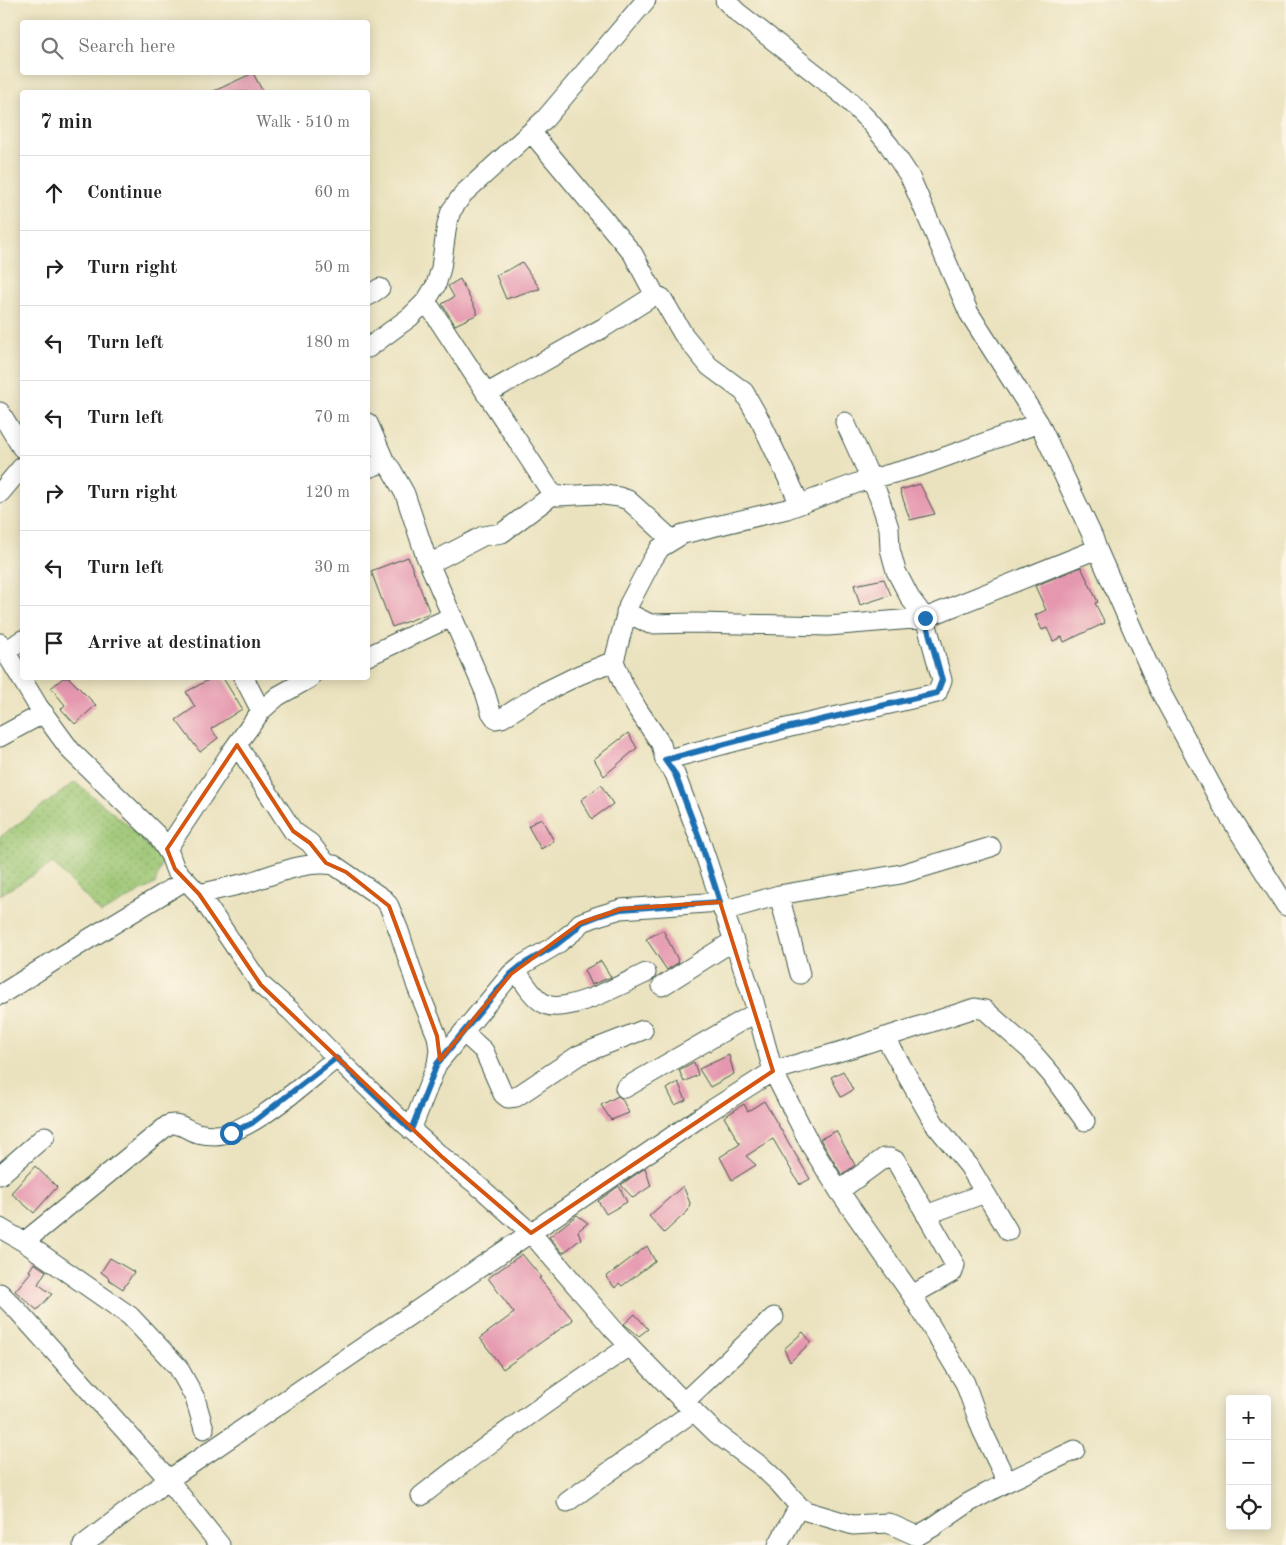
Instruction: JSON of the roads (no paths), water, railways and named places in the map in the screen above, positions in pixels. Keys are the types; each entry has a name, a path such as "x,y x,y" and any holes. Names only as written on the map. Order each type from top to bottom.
{"street":[{"path":"370,347 410,317 426,301 436,285 441,268 447,224 451,211 463,194 545,119 646,0"},
{"path":"725,0 737,12 844,96 869,121 889,145 910,177 969,313 1039,422 1093,537 1159,689 1222,804 1286,906"},
{"path":"531,132 633,254 655,295 662,298 683,334 709,366 744,392 761,422 800,504"},
{"path":"486,394 603,328 655,295"},
{"path":"426,301 554,494 558,496 597,494 619,496 628,500 672,540"},
{"path":"0,412 20,445"},
{"path":"665,760 782,729 937,693 942,680 925,618 910,598 896,572 890,549 889,528 872,479 845,422"},
{"path":"1007,1482 982,1430 965,1383 912,1295 839,1191 811,1146 773,1071 757,1012 700,840 675,774 665,760 661,744 624,686 614,661 629,604 660,548 672,540 683,534 771,514 872,479 920,466 1039,422"},
{"path":"370,428 385,462 405,494 429,564 485,692 491,712 496,719 502,718 538,695 614,661"},
{"path":"370,467 385,462"},
{"path":"0,493 20,474"},
{"path":"429,564 484,536 502,533 554,494"},
{"path":"626,612 650,624 828,626 925,618 1097,549"},
{"path":"370,655 453,616"},
{"path":"20,641 3,647 20,674"},
{"path":"24,680 71,751 157,835 167,849 175,869 199,894 261,985 291,1011 336,1058 411,1130 531,1233 614,1330 716,1433 779,1482 798,1506 812,1514 852,1526 888,1523 894,1524 917,1536 968,1503 1007,1482 1075,1450"},
{"path":"245,680 261,712"},
{"path":"167,849 194,805 261,712 278,696 305,680"},
{"path":"0,738 44,713"},
{"path":"237,746 293,831 310,843 326,863"},
{"path":"437,1064 516,970 556,945 575,930 580,923 621,909 721,906 901,874 990,847"},
{"path":"199,894 296,868 326,863 346,872 384,900 389,906 399,931 417,987 437,1036 439,1050 437,1064 411,1130"},
{"path":"0,995 86,940 186,880"},
{"path":"779,895 800,974"},
{"path":"662,986 733,941"},
{"path":"516,970 536,997 547,1005 562,1006 586,1000 646,973"},
{"path":"83,1545 168,1480 694,1122 773,1071 975,1008 985,1010 1040,1060 1085,1121"},
{"path":"625,1088 757,1012"},
{"path":"464,1032 484,1051 503,1094 508,1098 516,1097 579,1055 643,1030"},
{"path":"885,1037 934,1123 969,1166 1008,1231"},
{"path":"24,1242 168,1125 176,1124 197,1133 214,1135 231,1133 252,1123 336,1058"},
{"path":"0,1174 45,1136"},
{"path":"839,1191 884,1158 890,1158 896,1162 955,1265 953,1272 912,1295"},
{"path":"926,1215 985,1193"},
{"path":"0,1228 24,1242 130,1316 167,1354 188,1382 198,1405 204,1429"},
{"path":"0,1293 162,1472 220,1545"},
{"path":"567,1502 689,1406 715,1371 774,1317"},
{"path":"421,1496 477,1452 630,1346"},
{"path":"778,1545 798,1506"}]}
